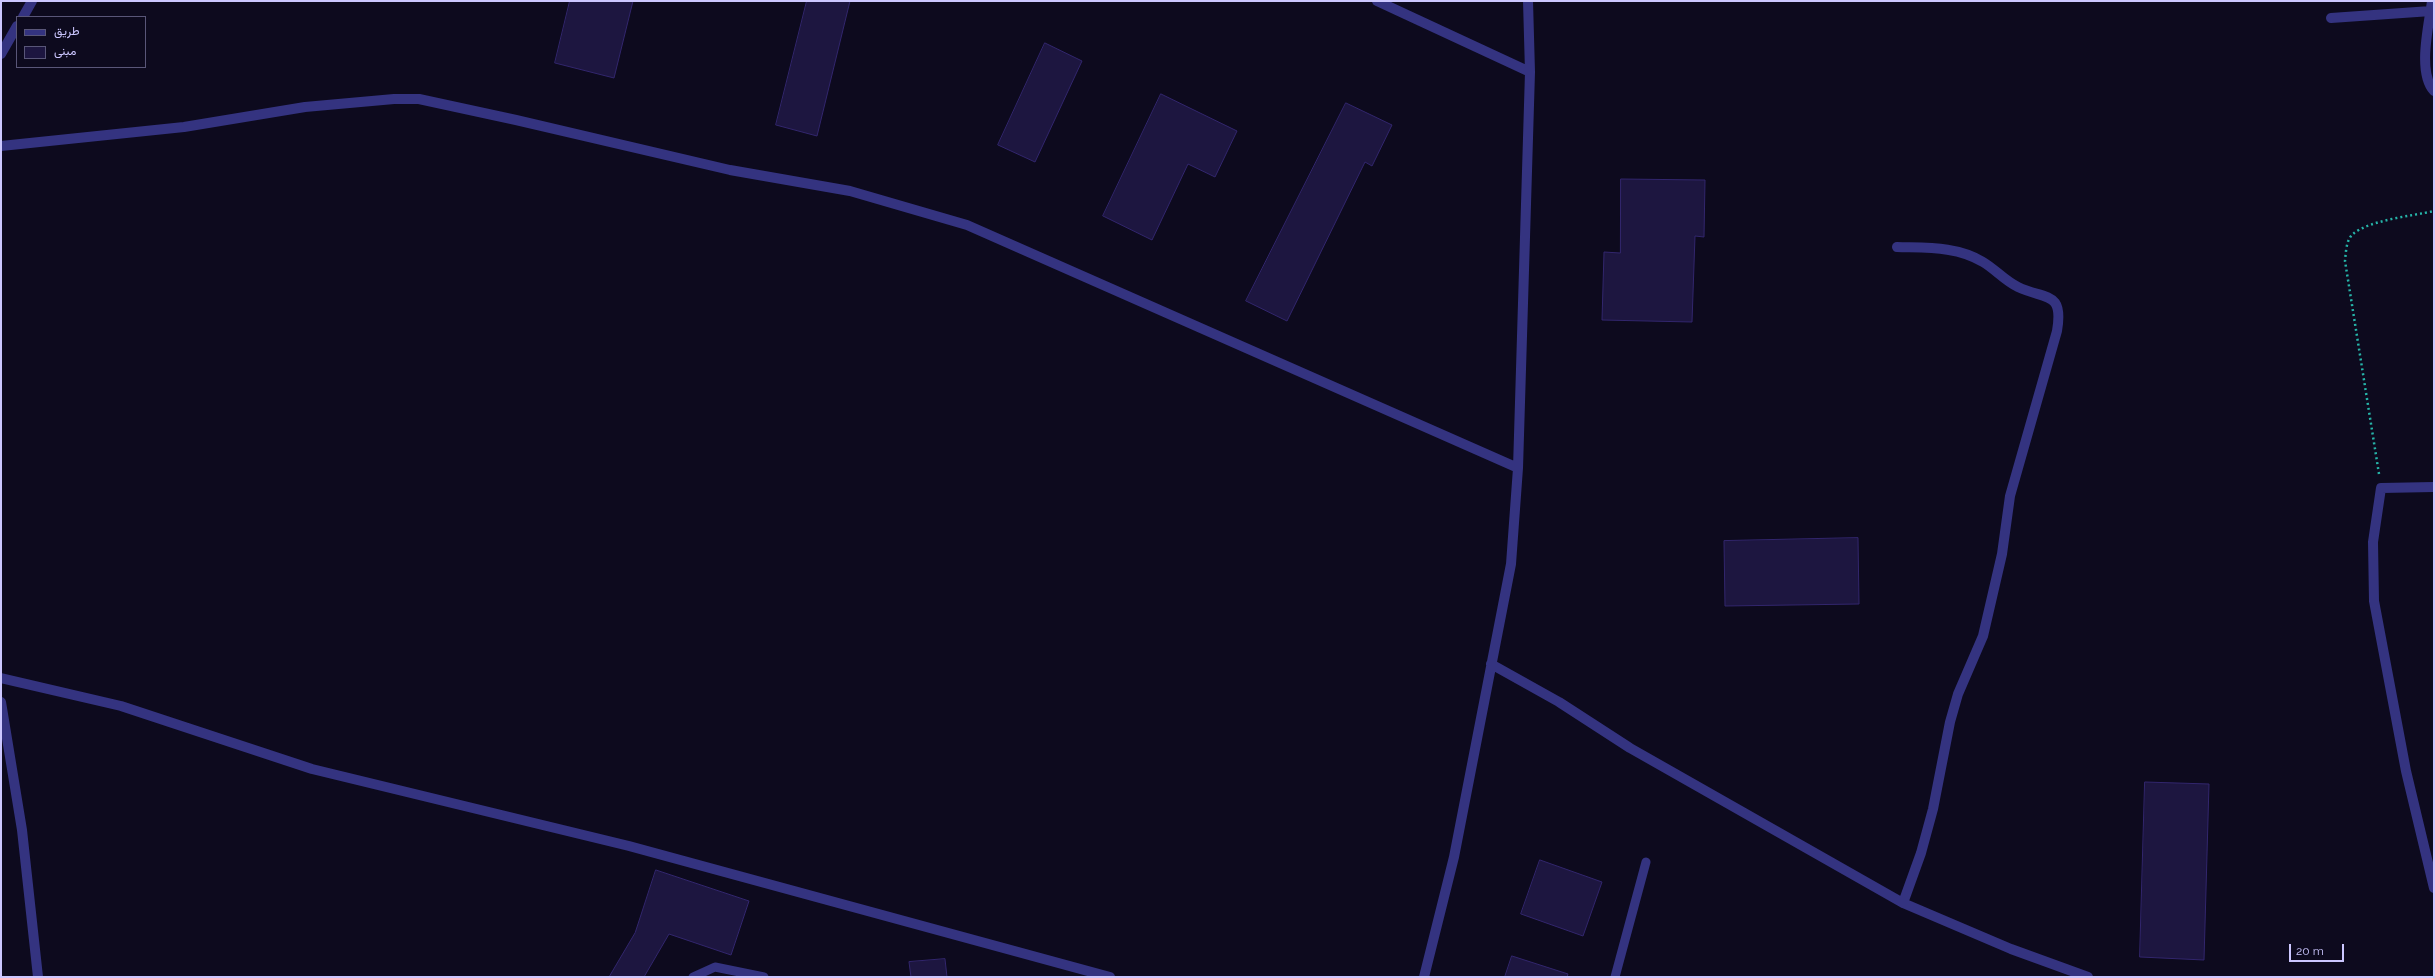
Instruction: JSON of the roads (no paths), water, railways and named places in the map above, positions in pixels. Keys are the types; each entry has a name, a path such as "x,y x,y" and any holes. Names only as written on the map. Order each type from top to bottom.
{"street":[{"path":"24,16 32,1"},
{"path":"1377,1 1530,72"},
{"path":"1424,977 1454,857 1511,564 1518,468 1530,72 1528,1"},
{"path":"2331,18 2432,6 2424,64 2427,81 2434,91"},
{"path":"1,54 16,28"},
{"path":"1,146 184,127 305,107 394,99 419,99 730,170 850,191 967,225 1518,468"},
{"path":"1897,247 1950,249 1970,255 2018,287 2051,299 2058,306 2060,315 2057,331 2010,496 2002,554 1983,636 1958,694 1950,722 1933,809 1921,853 1903,902"},
{"path":"2434,487 2381,488 2373,542 2374,601 2406,771 2434,888"},
{"path":"1491,664 1559,702 1630,748 1903,902 2011,949 2088,977"},
{"path":"1,678 121,706 312,769 637,848 1110,977"},
{"path":"1,702 22,830 38,977"}],"lane":[{"path":"1616,977 1646,862"},
{"path":"693,977 715,967 764,977"}]}
